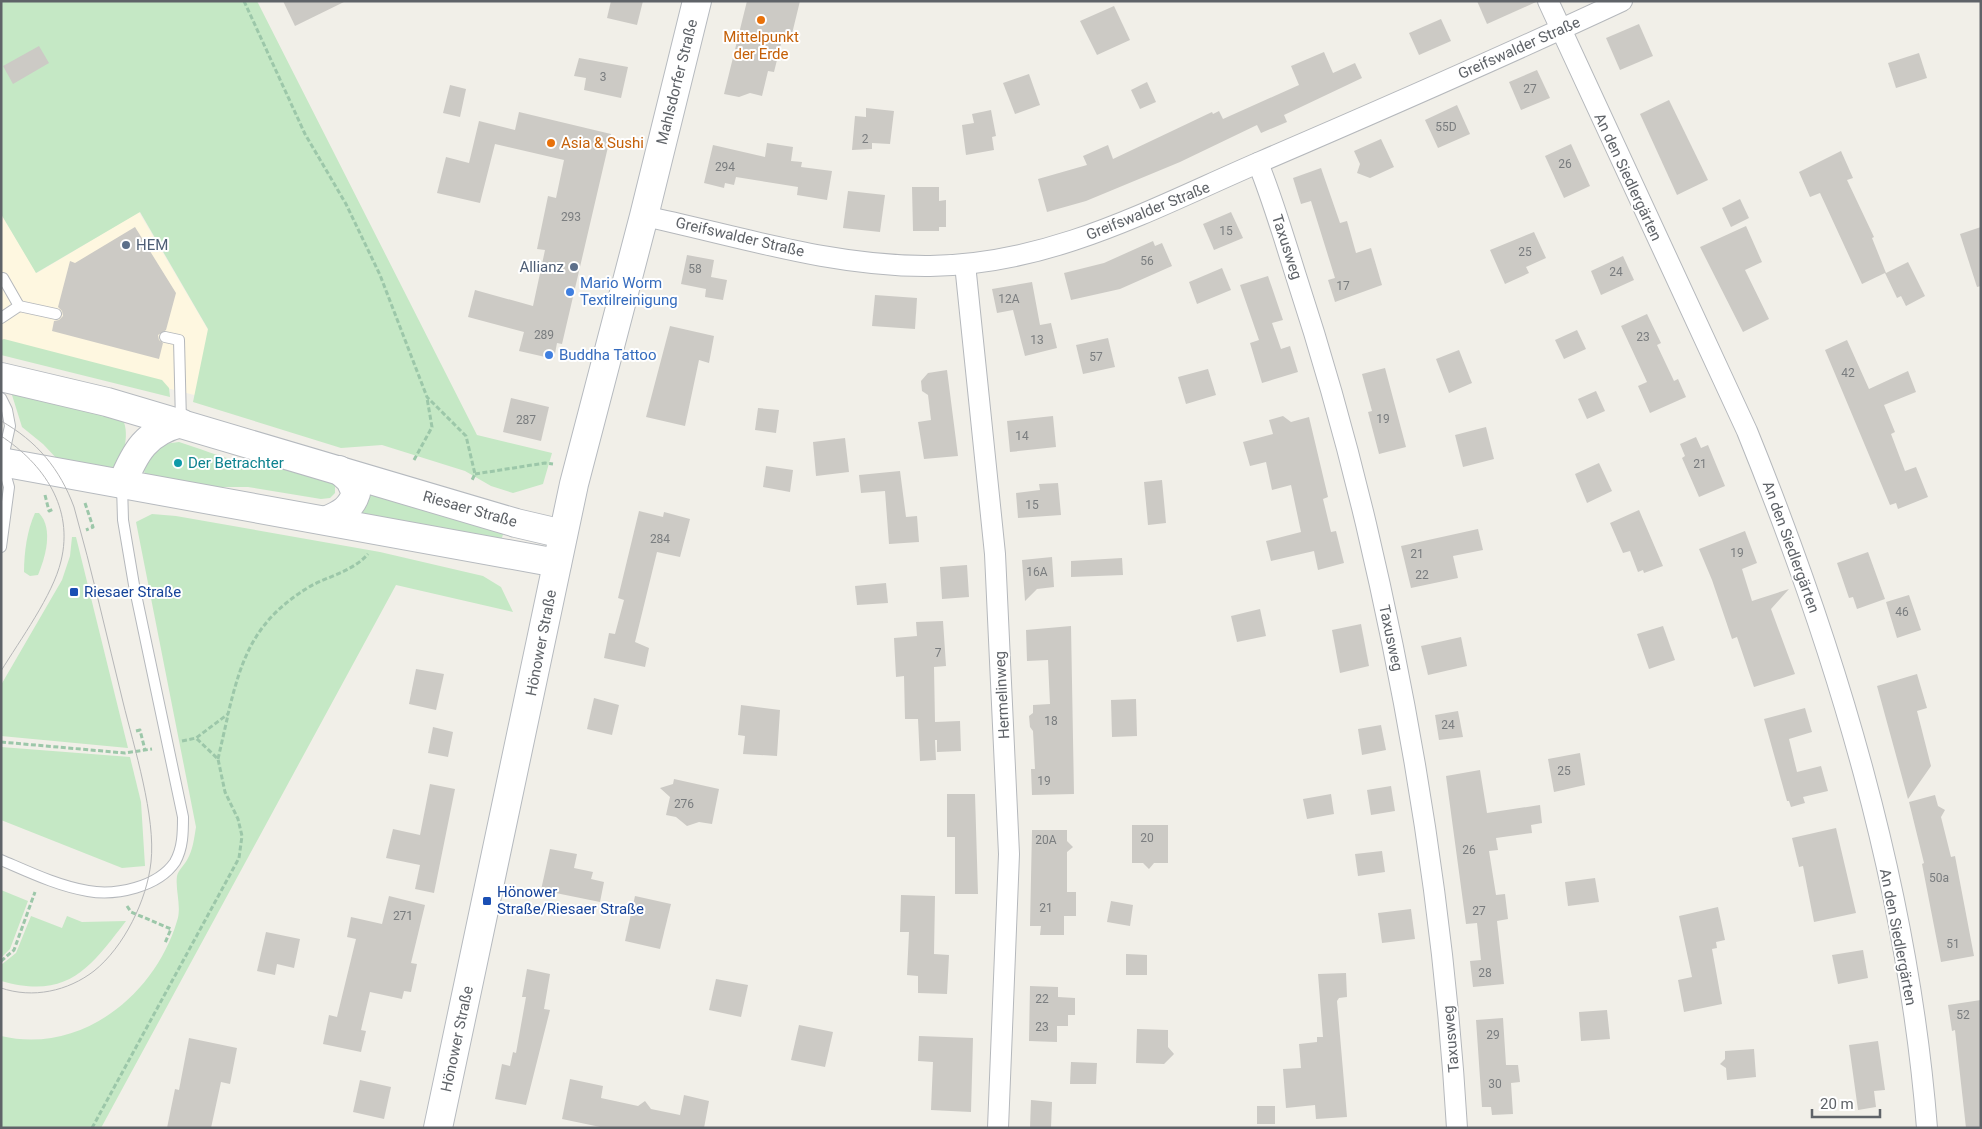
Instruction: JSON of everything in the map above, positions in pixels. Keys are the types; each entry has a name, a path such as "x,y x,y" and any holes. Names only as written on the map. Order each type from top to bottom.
{"main road":[{"name":"Mahlsdorfer Straße","path":"657,162 697,1"},
{"name":"Hönower Straße","path":"438,1128 574,484 657,162"},
{"name":"Riesaer Straße","path":"1,377 107,402 516,523 563,534"},
{"path":"122,484 140,446 157,432 181,423"},
{"path":"1,462 215,503 327,520 557,563"},
{"path":"327,520 350,507 356,493 350,480 340,470"}],"street":[{"name":"An den Siedlergärten","path":"1548,1 1747,431 1775,500 1820,629 1860,759 1899,930 1927,1128"},
{"name":"Greifswalder Straße","path":"644,216 854,263 912,266 966,264 1035,252 1093,235 1202,190 1258,163 1622,1"},
{"name":"Taxusweg","path":"1258,163 1322,354 1352,466 1388,623 1426,827 1445,981 1457,1128"},
{"name":"Hermelinweg","path":"966,264 995,554 1009,854 998,1128"}],"lane":[{"path":"3,278 19,306"},
{"path":"1,318 19,306 56,314"},
{"path":"164,337 179,340 181,423"},
{"path":"1,398 7,410 10,426 1,462 9,486 1,547"},
{"path":"1,860 41,877 88,891 116,892 129,889 160,876 175,862 181,848 183,817 132,576 123,520 122,484"}],"path":[{"path":"244,1 305,134 346,204 380,275 427,397 432,426 414,460"},
{"path":"427,397 466,436 475,474 472,480"},
{"path":"475,474 545,463 553,464"},
{"path":"43,487 49,511 54,509"},
{"path":"85,502 93,527 86,530"},
{"path":"92,1128 239,858 242,836 238,819 225,792 218,759 236,683 253,638 277,610 309,587 344,571 363,559 371,550"},
{"path":"1,742 125,753 196,738 228,714"},
{"path":"136,731 140,730 146,750"},
{"path":"196,738 218,759"},
{"path":"1,961 14,950 41,877"},
{"path":"116,892 131,912 171,930 165,943"}],"shaded area":[{"path":"139,212 221,352 210,399 1,346 1,214 37,273"}],"green space":[{"path":"1,1 257,1 477,435 552,453 543,484 513,493 491,486 465,471 382,445 341,448 193,402 208,329 140,212 36,273 1,214"},
{"path":"4,339 162,380 169,388 170,397 1,355 1,340"},
{"path":"4,389 123,420 126,440 119,461 109,469 59,461 43,444 22,427 12,395"},
{"path":"179,442 239,461 303,469 326,478 335,485 335,493 330,498 321,499 248,487 207,487 145,474 141,461 164,444"},
{"path":"365,489 504,531 501,541 356,515 367,505 369,495"},
{"path":"35,513 39,513 44,520 47,544 38,575 30,576 24,572 25,557 28,534"},
{"path":"152,514 176,516 380,552 483,576 501,587 513,612 396,585 101,1128 1,1128 1,1036 31,1040 59,1036 86,1027 111,1013 133,995 151,973 166,948 177,921 179,904 177,876 191,852 196,827 136,522"},
{"path":"72,537 76,537 128,748 1,736 1,685 62,580 70,556"},
{"path":"1,747 130,757 141,802 145,866 122,868 1,820"},
{"path":"1,890 28,901 10,949 1,958"},
{"path":"31,916 62,928 67,916 82,922 126,921 101,953 88,966 75,976 61,983 44,986 24,986 1,981 1,965 16,953"}],"building":[{"path":"283,1 346,1 295,26"},
{"path":"611,1 643,1 637,25 607,18"},
{"path":"747,1 800,1 790,42 782,40 774,72 768,71 762,96 750,93 739,97 724,94"},
{"path":"1477,1 1536,1 1536,2 1487,24"},
{"path":"1114,6 1130,40 1097,55 1080,21"},
{"path":"1441,19 1451,41 1419,55 1409,33"},
{"path":"1639,24 1653,56 1620,70 1606,38"},
{"path":"39,46 49,63 13,84 3,66"},
{"path":"1324,52 1333,73 1355,63 1362,78 1284,115 1287,122 1261,133 1257,125 1180,162 1086,201 1047,212 1038,179 1087,165 1083,156 1108,145 1113,159 1212,112 1213,114 1219,111 1223,119 1299,85 1291,66"},
{"path":"1919,53 1927,78 1896,88 1888,63"},
{"path":"579,58 628,67 621,98 584,90 586,78 574,76"},
{"path":"1537,70 1550,98 1521,110 1509,82"},
{"path":"1029,74 1040,105 1015,114 1003,83"},
{"path":"1147,82 1156,102 1140,109 1131,90"},
{"path":"450,85 466,89 460,117 443,113"},
{"path":"1669,100 1708,180 1677,195 1640,114"},
{"path":"1457,105 1470,134 1438,148 1425,120"},
{"path":"866,108 894,111 890,144 872,143 872,149 852,150 855,116 866,117"},
{"path":"991,110 996,136 992,137 994,150 966,155 962,125 974,123 972,114"},
{"path":"519,112 611,134 562,344 557,343 554,359 519,351 524,332 468,317 475,290 533,306 545,250 537,249 548,196 556,198 564,160 495,144 480,203 437,193 446,157 469,163 479,121 515,130"},
{"path":"1381,139 1394,167 1370,178 1357,173 1360,164 1354,151"},
{"path":"767,143 793,147 791,161 802,162 801,167 832,171 827,200 797,195 798,187 736,177 734,185 725,183 724,188 704,183 713,145 765,157"},
{"path":"1571,144 1590,186 1564,198 1545,156"},
{"path":"1841,151 1853,178 1847,180 1874,237 1872,238 1886,273 1908,262 1925,296 1906,306 1901,296 1897,298 1885,273 1862,284 1820,193 1810,197 1799,172"},
{"path":"1321,168 1340,223 1347,221 1356,253 1371,248 1382,285 1335,302 1328,280 1335,278 1311,201 1301,204 1293,178"},
{"path":"912,187 939,187 939,201 946,200 946,227 939,227 939,231 913,231"},
{"path":"848,191 885,195 880,232 843,228"},
{"path":"1740,199 1749,218 1731,227 1722,208"},
{"path":"1231,212 1243,238 1214,250 1203,224"},
{"path":"1746,226 1762,262 1745,270 1769,319 1743,332 1700,247"},
{"path":"135,227 176,293 166,330 158,335 159,340 163,343 159,359 52,331 54,321 59,320 63,316 62,311 58,307 70,261 75,263"},
{"path":"1981,227 1981,286 1977,287 1960,234"},
{"path":"1534,232 1546,258 1526,267 1529,273 1505,284 1490,250"},
{"path":"1153,241 1155,246 1162,243 1172,266 1120,289 1071,300 1064,273 1104,263"},
{"path":"687,255 714,260 711,277 727,280 723,300 705,297 706,289 681,284"},
{"path":"1623,256 1634,280 1601,295 1591,271"},
{"path":"1222,268 1231,290 1197,304 1189,282"},
{"path":"1268,276 1283,320 1272,323 1281,349 1290,346 1298,372 1262,383 1250,343 1259,340 1240,285"},
{"path":"1032,282 1040,325 1051,323 1057,348 1025,356 1013,310 997,313 992,289"},
{"path":"875,295 917,298 915,329 872,326"},
{"path":"1647,314 1661,343 1657,345 1674,381 1678,379 1686,397 1650,413 1638,386 1647,382 1621,326"},
{"path":"670,326 714,336 709,363 699,360 685,426 646,417"},
{"path":"1577,330 1586,349 1564,359 1555,340"},
{"path":"1108,338 1115,367 1083,374 1076,345"},
{"path":"1847,340 1869,389 1908,371 1916,392 1884,405 1895,432 1891,434 1905,471 1916,467 1928,497 1898,509 1896,503 1890,505 1825,350"},
{"path":"1459,350 1472,383 1449,393 1436,359"},
{"path":"1385,368 1406,447 1379,454 1368,412 1372,411 1362,374"},
{"path":"1208,369 1216,395 1186,404 1178,377"},
{"path":"947,370 958,456 924,459 918,422 931,420 928,395 922,391 921,381 928,373"},
{"path":"1596,391 1605,411 1587,419 1578,399"},
{"path":"511,398 549,407 541,441 503,432"},
{"path":"758,408 779,410 776,433 755,430"},
{"path":"1053,416 1056,447 1010,452 1007,421"},
{"path":"1283,416 1291,422 1309,417 1328,497 1323,499 1331,532 1336,531 1344,563 1318,570 1314,551 1271,561 1266,541 1301,532 1291,485 1272,490 1266,462 1250,466 1243,442 1273,434 1269,420"},
{"path":"1486,427 1494,459 1463,467 1455,435"},
{"path":"1696,437 1701,448 1708,445 1725,486 1699,497 1682,458 1685,456 1680,444"},
{"path":"845,438 849,472 816,476 813,442"},
{"path":"1599,463 1612,491 1587,503 1575,474"},
{"path":"766,466 793,470 790,492 763,487"},
{"path":"900,471 906,517 917,516 919,542 889,544 885,491 861,493 859,475"},
{"path":"1162,480 1166,523 1148,525 1144,482"},
{"path":"1058,483 1061,515 1018,518 1016,493 1040,490 1039,484"},
{"path":"1639,510 1663,566 1644,573 1643,570 1638,572 1630,551 1623,553 1610,523"},
{"path":"639,511 663,517 664,512 690,519 680,557 657,552 635,642 649,648 645,667 604,658 609,633 615,634 624,600 618,598"},
{"path":"1478,529 1483,550 1453,556 1458,578 1411,588 1401,546"},
{"path":"1745,531 1757,563 1742,569 1752,601 1789,589 1771,609 1795,674 1754,687 1737,637 1732,639 1712,580 1699,549"},
{"path":"1868,552 1885,599 1857,609 1853,597 1849,598 1837,563"},
{"path":"1052,557 1054,587 1037,589 1025,601 1022,560"},
{"path":"1122,558 1123,575 1071,577 1071,561"},
{"path":"967,565 969,597 942,599 940,567"},
{"path":"886,583 888,603 857,605 855,586"},
{"path":"1909,595 1921,630 1897,638 1886,602"},
{"path":"1260,609 1266,636 1237,642 1231,616"},
{"path":"943,621 946,666 934,667 935,722 960,721 961,751 937,752 937,740 935,740 936,760 920,761 918,719 905,719 904,676 896,677 894,638 917,636 916,622"},
{"path":"1361,624 1369,666 1340,673 1332,630"},
{"path":"1071,626 1074,794 1032,795 1031,769 1035,769 1033,731 1030,727 1029,716 1033,713 1033,705 1050,704 1048,660 1027,661 1026,630"},
{"path":"1663,626 1675,660 1649,669 1637,634"},
{"path":"1461,637 1467,666 1428,675 1421,646"},
{"path":"416,669 444,674 436,710 409,704"},
{"path":"1917,674 1927,708 1917,711 1931,766 1908,799 1877,686"},
{"path":"594,698 619,705 612,735 587,729"},
{"path":"1136,699 1137,736 1112,737 1111,700"},
{"path":"741,705 780,710 777,756 743,754 745,736 738,735"},
{"path":"1805,708 1812,732 1789,739 1797,772 1821,766 1828,791 1803,797 1805,803 1791,807 1789,801 1787,801 1764,719"},
{"path":"1458,711 1463,737 1439,740 1435,715"},
{"path":"1381,725 1386,750 1362,755 1358,729"},
{"path":"433,727 453,732 448,757 428,753"},
{"path":"1580,753 1585,785 1554,792 1548,759"},
{"path":"1480,770 1487,813 1540,805 1542,823 1531,825 1532,833 1496,838 1498,850 1489,851 1496,895 1505,894 1508,919 1497,921 1504,984 1473,987 1470,961 1481,960 1477,923 1466,924 1446,776"},
{"path":"674,779 719,789 712,824 699,822 687,826 676,817 666,815 670,797 660,788 673,784"},
{"path":"430,784 455,789 434,893 415,889 420,865 386,858 393,829 420,835"},
{"path":"1391,786 1395,811 1371,815 1367,790"},
{"path":"947,794 975,794 978,894 955,894 955,837 947,837"},
{"path":"1331,794 1334,814 1307,819 1303,799"},
{"path":"1935,795 1938,806 1945,810 1941,817 1951,857 1955,856 1974,956 1941,962 1922,864 1924,863 1909,802"},
{"path":"1132,825 1168,825 1168,863 1154,863 1149,869 1143,863 1132,863"},
{"path":"1836,828 1856,913 1814,922 1803,866 1799,867 1792,838"},
{"path":"1032,830 1067,830 1067,841 1073,847 1067,852 1067,892 1076,892 1076,916 1064,916 1064,935 1040,935 1041,926 1030,926"},
{"path":"550,849 577,854 574,868 593,872 591,879 604,882 600,902 541,890"},
{"path":"1382,851 1385,872 1358,876 1355,854"},
{"path":"1595,878 1599,902 1568,906 1565,882"},
{"path":"901,895 935,896 934,954 949,955 947,994 918,993 918,976 907,975 909,932 900,932"},
{"path":"389,896 425,905 411,963 417,964 411,992 404,991 402,999 370,992 361,1030 366,1031 361,1052 323,1044 329,1015 337,1017 356,939 347,937 351,917 382,924"},
{"path":"635,896 671,904 660,949 625,941"},
{"path":"1111,901 1133,905 1130,926 1107,922"},
{"path":"1718,907 1725,940 1716,942 1717,948 1712,949 1722,1004 1684,1012 1678,980 1692,977 1679,916"},
{"path":"1411,909 1415,939 1382,943 1378,913"},
{"path":"266,932 300,939 294,968 277,964 275,975 257,971"},
{"path":"1863,950 1868,978 1838,984 1832,955"},
{"path":"1126,954 1147,955 1147,975 1126,975"},
{"path":"527,969 550,974 544,1009 550,1010 526,1105 495,1099 502,1064 510,1066 513,1052 516,1053 526,997 522,997"},
{"path":"1346,973 1347,997 1339,998 1337,1001 1347,1117 1316,1119 1315,1105 1286,1108 1283,1069 1301,1068 1299,1044 1317,1042 1317,1037 1323,1037 1318,974"},
{"path":"716,979 748,985 741,1017 709,1010"},
{"path":"1030,986 1058,987 1058,997 1075,998 1075,1015 1068,1015 1068,1026 1057,1026 1057,1042 1029,1041"},
{"path":"1981,1000 1981,1128 1966,1128 1955,1030 1952,1031 1948,1005"},
{"path":"1607,1010 1610,1039 1581,1041 1579,1012"},
{"path":"1503,1018 1506,1065 1518,1065 1520,1082 1511,1083 1513,1114 1492,1115 1491,1107 1482,1107 1476,1020"},
{"path":"799,1025 833,1032 825,1067 791,1060"},
{"path":"1137,1029 1168,1030 1168,1047 1174,1054 1164,1064 1136,1063"},
{"path":"919,1036 973,1038 971,1112 931,1110 933,1062 918,1061"},
{"path":"189,1038 237,1048 230,1084 221,1082 211,1128 167,1128 175,1089 179,1090"},
{"path":"1878,1041 1885,1090 1874,1091 1876,1107 1858,1110 1849,1045"},
{"path":"1754,1049 1756,1077 1727,1080 1726,1068 1720,1064 1725,1059 1725,1051"},
{"path":"1071,1062 1097,1063 1096,1084 1070,1084"},
{"path":"570,1079 603,1086 601,1098 638,1106 645,1101 651,1109 680,1115 684,1095 709,1101 704,1128 605,1128 562,1119"},
{"path":"360,1080 391,1087 384,1119 353,1112"},
{"path":"1031,1100 1052,1102 1051,1128 1030,1128"},
{"path":"1257,1106 1275,1106 1275,1124 1257,1124"}],"tram line":[{"path":"1,421 26,438 46,457 62,480 74,507 143,782 152,844 149,877 139,907 124,936 105,961 84,978 62,988 38,993 25,993 1,988"},
{"path":"1,436 30,460 52,489 63,523 64,542 57,574 44,603 1,671"}],"place":[{"name":"Mittelpunkt der Erde","path":"761,20"},
{"name":"Asia & Sushi","path":"551,143"},
{"name":"HEM","path":"126,245"},
{"name":"Allianz","path":"574,267"},
{"name":"Mario Worm Textilreinigung","path":"570,292"},
{"name":"Buddha Tattoo","path":"549,355"},
{"name":"Der Betrachter","path":"178,463"},
{"name":"Riesaer Straße","path":"74,592"},
{"name":"Hönower Straße/Riesaer Straße","path":"487,901"}]}
